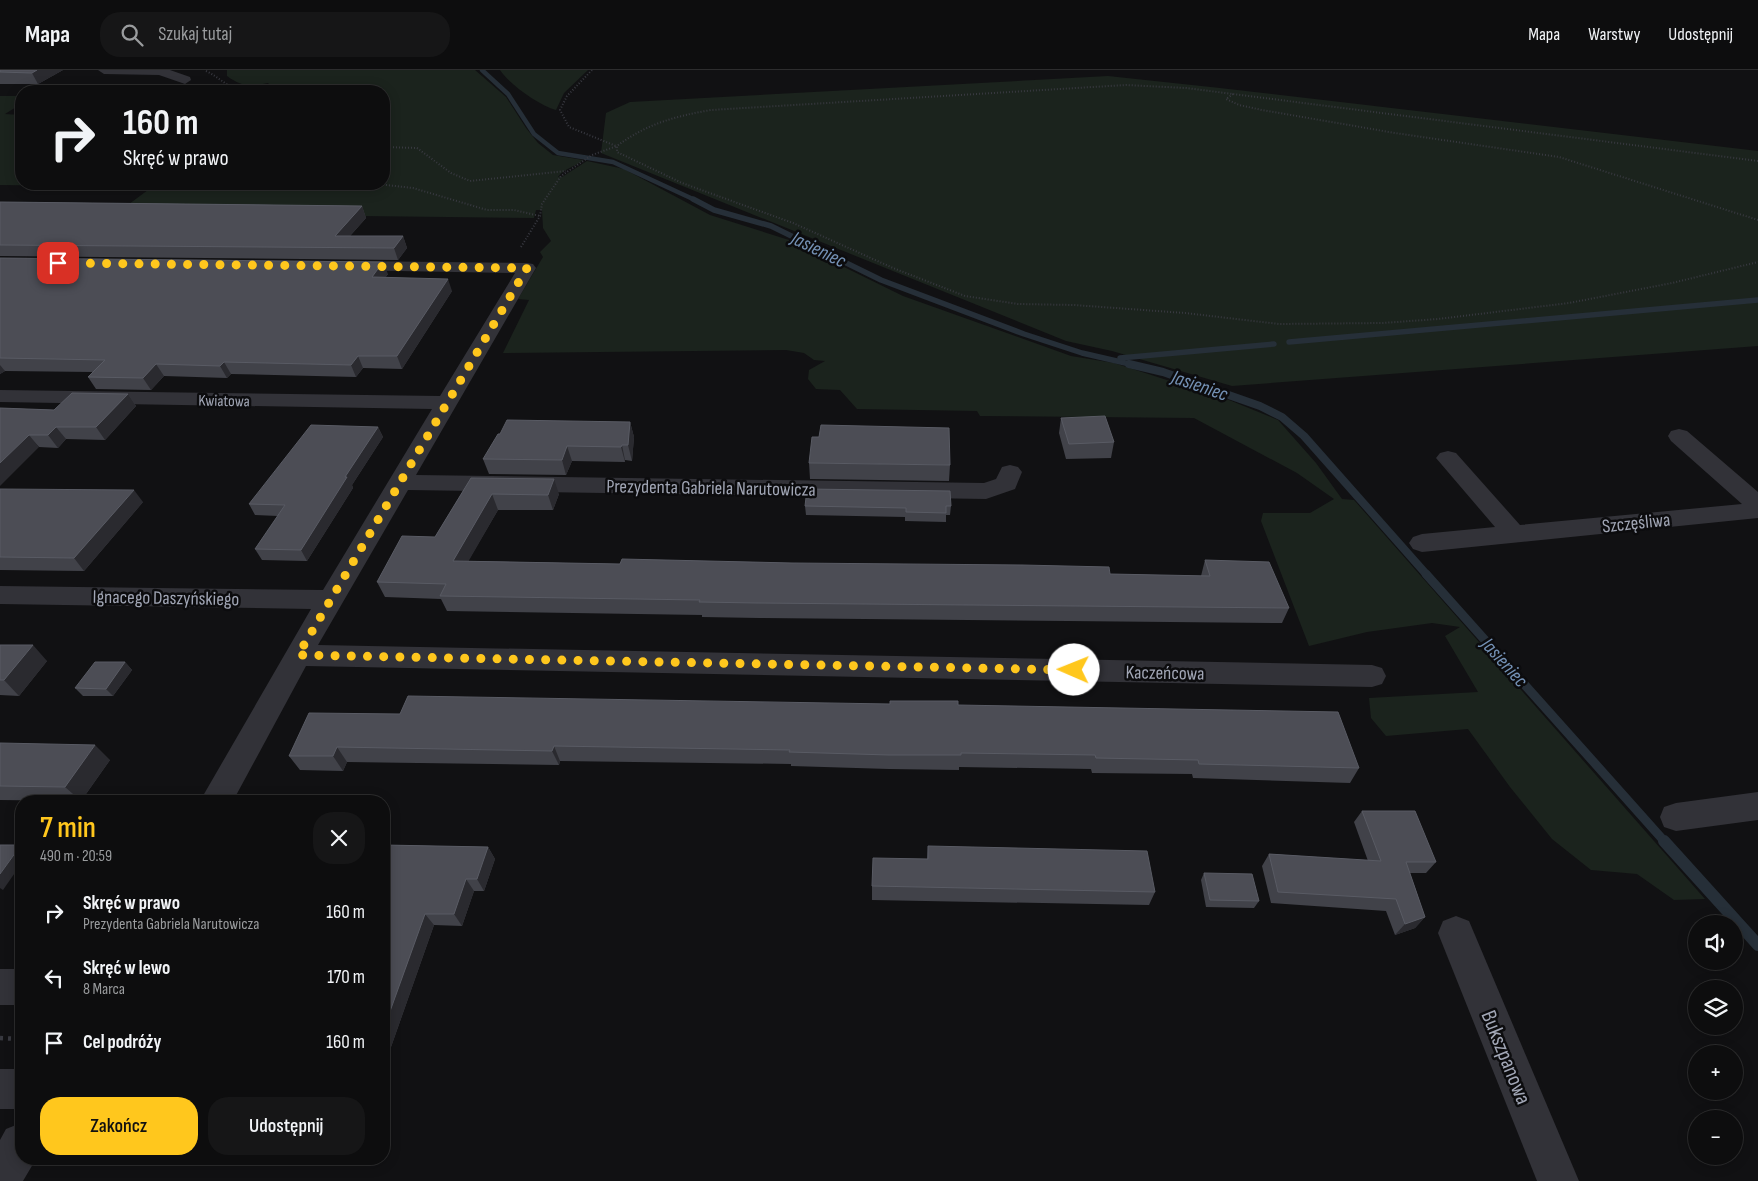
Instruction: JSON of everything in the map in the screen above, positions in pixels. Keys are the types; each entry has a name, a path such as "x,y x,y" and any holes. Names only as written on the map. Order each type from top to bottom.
{"street":[{"path":"104,70 161,70 185,80"},
{"path":"219,795 298,655 448,403 523,259 328,266"},
{"name":"Kwiatowa","path":"0,396 448,403"},
{"path":"1679,436 1758,504"},
{"path":"1448,458 1514,534"},
{"name":"Prezydenta Gabriela Narutowicza","path":"401,482 986,491 1007,484 1010,472"},
{"name":"Szczęśliwa","path":"1422,543 1758,510"},
{"name":"Ignacego Daszyńskiego","path":"0,594 332,600"},
{"name":"Kaczeńcowa","path":"298,655 1372,676"},
{"path":"1676,817 1758,806"},
{"name":"Bukszpanowa","path":"1456,933 1558,1181"},
{"path":"0,987 15,987"},
{"path":"0,1089 15,1089"},
{"path":"0,1181 15,1155"}],"path":[{"path":"203,70 220,78 226,85"},
{"path":"592,70 567,96 560,110 570,127 617,146"},
{"path":"390,147 417,148 451,173 470,181 566,171 592,155 617,146 631,134 645,126 682,114 711,110 1126,85 1164,86 1233,94 1758,161"},
{"path":"1233,94 1226,99 1239,105 1262,110 1395,133 1560,157 1758,220"},
{"path":"617,146 618,152 624,156 682,183 793,223 893,268 965,296 1018,304 1074,305 1184,313 1279,324 1383,323 1438,319 1569,302 1672,283 1758,262"},
{"path":"523,259 540,216 542,204 566,171"},
{"path":"390,185 413,188 487,210 514,210 540,216"},
{"path":"0,1038 15,1039"}],"shaded area":[{"path":"227,70 475,70 506,97 538,143 553,155 583,160 558,177 562,177 587,161 624,169 710,215 789,240 903,296 1071,356 1114,363 1229,400 1278,420 1316,463 1342,499 1354,500 1705,899 1674,900 1637,874 1591,870 1552,839 1510,787 1468,729 1386,736 1371,718 1369,698 1478,692 1445,636 1460,627 1432,623 1367,632 1309,646 1261,521 1263,513 1310,513 1334,499 1297,473 1194,418 980,416 977,411 857,409 840,390 816,389 808,379 809,370 825,361 814,360 804,353 786,350 503,353 529,300 518,299 543,257 540,252 551,241 543,228 542,210 536,210 534,218 117,213 148,190 390,190 390,85 270,85 268,83 252,85 242,84 227,76"},
{"path":"500,70 588,70 564,93 556,110 541,104 525,94"},
{"path":"1108,76 1758,151 1758,346 1232,386 1112,351 1066,341 601,153 606,113 630,102"},
{"path":"0,96 15,96 15,108 5,114 15,115 15,185 0,185"}],"building":[{"path":"0,70 37,70 32,73 0,72"},
{"path":"0,202 362,206 335,236 403,236 394,248 0,245"},
{"path":"0,258 383,262 372,277 448,279 397,356 358,356 351,365 224,362 220,366 156,364 143,378 88,377 105,360 0,358"},
{"path":"72,393 128,394 96,427 56,427 48,435 29,435 0,463 0,408 54,410"},
{"path":"1105,416 1114,442 1069,444 1061,418"},
{"path":"507,420 630,422 628,445 622,445 621,447 567,446 562,460 483,459"},
{"path":"311,425 378,427 301,550 255,549 285,505 249,504"},
{"path":"821,425 949,428 950,465 809,463 812,437 819,437"},
{"path":"471,478 554,479 548,495 492,494 453,561 620,564 622,559 1022,565 1109,567 1110,574 1210,576 1205,560 1269,562 1289,608 757,603 699,602 700,600 440,596 446,584 377,582 402,536 435,537"},
{"path":"0,489 134,490 74,558 0,557"},
{"path":"807,489 950,491 951,506 946,506 946,513 906,512 906,508 805,506"},
{"path":"0,645 33,645 4,680 0,680"},
{"path":"95,662 125,662 106,689 75,688"},
{"path":"408,696 890,704 890,701 958,701 958,705 1338,712 1359,768 1199,764 1198,760 1096,758 1095,755 961,753 961,755 889,755 789,752 790,750 554,746 552,751 337,747 333,756 289,756 309,713 400,714"},
{"path":"0,743 95,745 65,787 0,786"},
{"path":"1362,811 1415,811 1436,862 1406,862 1425,917 1405,924 1396,899 1278,892 1269,854 1381,861"},
{"path":"0,845 15,845 15,853 0,874"},
{"path":"390,845 488,847 477,879 466,879 454,914 425,914 390,1011"},
{"path":"928,846 1147,851 1155,892 872,886 873,858 928,859"},
{"path":"1204,873 1252,874 1259,901 1210,900"}],"waterway":[{"name":"Jasieniec","path":"482,70 508,94 534,134 558,153 613,162 694,200"},
{"name":"Jasieniec","path":"694,200 714,210 771,226 881,280 1024,334 1082,353 1134,365"},
{"path":"1289,342 1758,300"},
{"path":"1120,358 1274,344"},
{"name":"Jasieniec","path":"1129,364 1163,372 1260,406 1282,417 1304,436 1427,575"},
{"name":"Jasieniec","path":"1426,574 1665,842"},
{"name":"Jasieniec","path":"1664,841 1758,945"}],"route":[{"path":"58,263 527,268 298,655 1074,670"}]}
